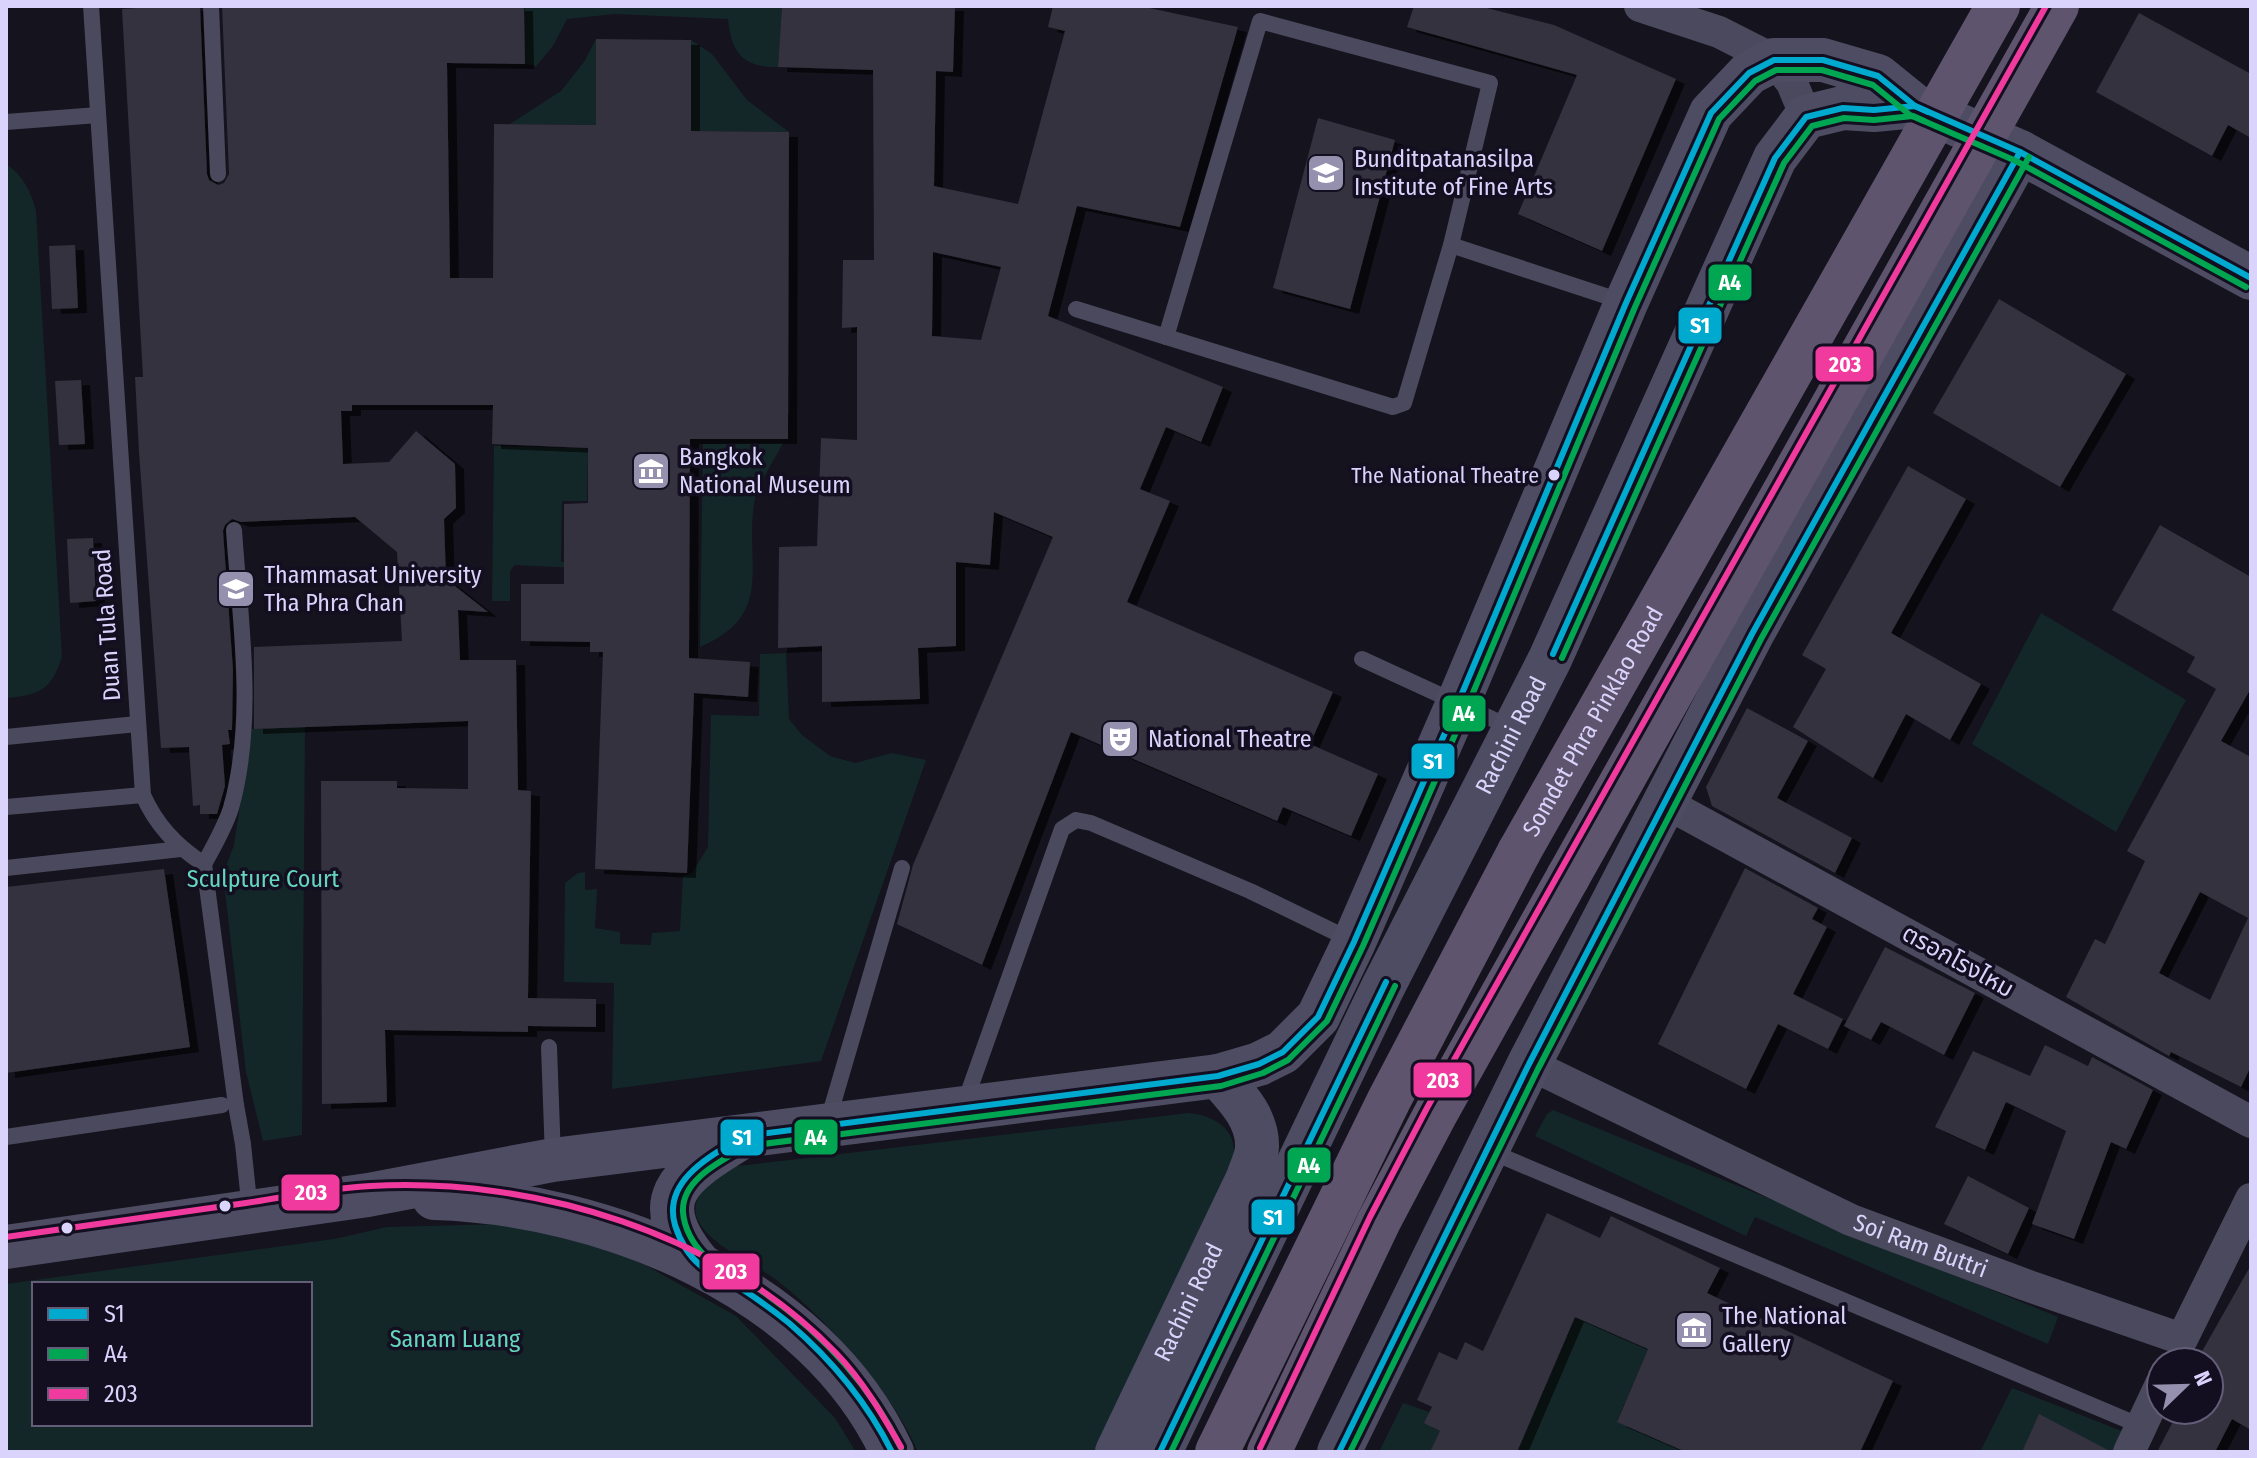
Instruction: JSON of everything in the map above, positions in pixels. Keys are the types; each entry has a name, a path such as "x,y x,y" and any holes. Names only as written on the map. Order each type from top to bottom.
{"main road":[{"name":"Somdet Phra Pinklao Road","path":"1217,1452 1369,1139 1519,852 1998,6"},
{"path":"1269,1452 1379,1221 1436,1113 2057,6"}],"street":[{"path":"1640,6 1719,32 1761,66 1792,83 1806,117 1843,108 1923,110"},
{"path":"6,1247 368,1195 553,1160 1218,1076 1259,1064 1283,1052 1318,1017 1354,942 1626,303 1711,113 1761,66 1823,60 1878,76 1923,110 2005,146 2251,278"},
{"name":"Rachini Road","path":"1160,1452 1388,977 1516,729 1583,590 1653,426 1775,158 1806,117"},
{"path":"1339,1452 1529,1064 2005,146"},
{"name":"ตรอกโรงไหม","path":"1664,802 2251,1122"},
{"name":"Soi Ram Buttri","path":"1529,1064 1851,1220 2026,1285 2168,1346"},
{"name":"Rachini Road","path":"1117,1452 1248,1178 1257,1148 1253,1123 1238,1097 1218,1076"},
{"path":"700,1265 682,1243 672,1221 672,1204 678,1187 691,1170 744,1136"},
{"path":"368,1195 461,1198 529,1206 638,1237 700,1265 748,1293 827,1358 876,1419 892,1452"},
{"name":"Soi Ram Buttri","path":"2179,1346 2251,1199"},
{"path":"2135,1439 2145,1418"}],"lane":[{"name":"Duan Tula Road","path":"91,6 143,795 150,812 181,849 204,864"},
{"path":"211,6 218,174"},
{"path":"1076,309 1166,337 1393,407 1404,403 1451,245 1490,83 1260,21 1166,337"},
{"path":"6,122 98,115"},
{"path":"1451,245 1626,303"},
{"path":"234,530 246,706 238,775 230,810 204,864 250,1212"},
{"path":"1362,659 1516,729"},
{"path":"6,737 137,724"},
{"path":"6,807 143,795"},
{"path":"963,1109 1062,829 1076,820 1091,823 1250,891 1354,942"},
{"path":"6,868 181,849"},
{"path":"827,1125 902,868"},
{"path":"549,1047 553,1160"},
{"path":"6,1137 222,1105"},
{"path":"1487,1150 2135,1439"}],"green space":[{"path":"525,6 782,6 778,67 756,65 741,56 732,41 728,19 615,14 567,19 553,46 536,66 525,64"},
{"path":"596,39 596,125 510,124 561,91 584,62"},
{"path":"691,40 712,54 747,100 789,132 691,131"},
{"path":"6,164 26,184 36,211 62,657 53,677 43,689 6,698"},
{"path":"783,443 755,497 752,587 748,604 739,620 723,634 700,647 703,444"},
{"path":"494,446 588,448 587,501 562,501 561,562 583,563 576,568 515,565 510,571 510,601 492,601"},
{"path":"2041,613 2186,700 2116,832 1972,744"},
{"path":"786,653 789,719 802,735 830,756 855,763 892,753 926,760 821,1061 612,1089 614,983 564,982 565,883 578,873 585,872 585,890 597,889 595,928 620,932 620,944 651,945 652,933 680,931 683,876 692,873 708,847 711,715 759,716 760,654"},
{"name":"Sculpture Court","path":"305,726 302,1135 263,1141 246,1072 223,874 234,845 252,729"},
{"path":"1553,1110 2058,1317 2048,1344 1755,1217 1746,1236 1535,1136 1547,1114"},
{"path":"1189,1113 1212,1119 1225,1128 1233,1141 1232,1164 1225,1187 1095,1452 918,1452 893,1406 836,1335 775,1279 711,1237 698,1220 696,1211 696,1203 704,1189 729,1167"},
{"name":"Sanam Luang","path":"506,1224 622,1252 736,1316 835,1418 856,1452 6,1452 6,1284 334,1239 387,1227"},
{"path":"1575,1317 1648,1349 1617,1421 1685,1452 1517,1452"},
{"path":"2012,1388 2127,1433 2118,1452 1980,1452"},
{"path":"1403,1403 1464,1424 1455,1452 1379,1452"}],"building":[{"path":"200,6 207,174 209,180 218,185 224,183 229,174 222,6 524,6 525,64 447,63 450,278 493,278 494,124 596,125 596,39 691,40 691,131 789,132 788,439 690,439 689,658 750,662 748,697 694,693 687,873 595,869 603,652 590,652 590,642 521,641 521,584 564,584 564,504 588,503 588,448 492,444 493,405 352,405 352,411 341,411 343,464 389,462 416,431 455,464 456,508 444,519 446,579 488,612 458,610 460,660 516,660 518,790 531,791 528,998 596,999 596,1027 528,1026 528,1032 385,1030 387,1102 322,1104 321,781 397,781 397,788 468,789 468,721 254,729 254,647 402,641 397,552 355,517 241,522 232,519 223,531 233,670 232,730 228,730 230,744 222,745 225,786 217,814 200,814 200,805 193,806 189,747 161,748 135,377 143,377 122,9"},
{"path":"782,6 955,6 953,72 936,71 934,186 1018,204 1065,31 1048,27 1053,6 1140,6 1238,27 1180,227 1077,206 1048,316 1223,387 1201,442 1166,427 1140,489 1170,501 1127,602 1333,692 1310,744 1378,774 1351,836 1283,807 1277,821 1071,732 982,965 897,924 913,865 1053,537 994,512 990,565 956,562 956,646 918,648 920,699 822,702 822,646 778,648 779,547 817,546 821,438 857,440 857,327 842,328 843,260 874,260 873,70 778,67","holes":["933,252 1001,267 981,340 932,336"]},
{"path":"1414,6 1479,6 1554,25 1676,79 1602,251 1518,214 1577,75 1407,27"},
{"path":"2139,13 2251,74 2251,138 2228,125 2212,156 2096,92"},
{"path":"1318,118 1395,140 1350,309 1273,288"},
{"path":"75,245 78,308 52,309 49,246"},
{"path":"1999,299 2126,374 2060,487 1933,413"},
{"path":"81,380 85,444 59,445 55,381"},
{"path":"1908,466 1966,499 1891,633 1981,684 1950,740 1906,714 1873,778 1793,727 1826,669 1802,655"},
{"path":"2160,525 2251,577 2251,688 2221,741 2251,757 2251,1066 2241,1087 2171,1052 2169,1056 2066,997 2095,939 2105,944 2145,861 2127,851 2216,689 2187,672 2195,657 2112,610","holes":["2200,892 2248,918 2210,1000 2159,973"]},
{"path":"93,538 96,601 70,603 67,539"},
{"path":"1747,708 1808,741 1777,798 1852,838 1835,873 1712,806 1706,787"},
{"path":"1745,868 1818,908 1812,919 1827,927 1793,994 1843,1019 1828,1049 1778,1024 1746,1089 1658,1044"},
{"path":"164,869 190,1047 6,1073 6,887"},
{"path":"1885,947 1975,993 1944,1055 1881,1022 1871,1040 1844,1026"},
{"path":"2045,1045 2088,1066 2092,1057 2153,1090 2126,1149 2111,1142 2074,1239 2032,1224 2066,1131 2006,1102 1985,1150 1935,1127 1973,1051 2030,1076"},
{"path":"1968,1176 2029,1208 2008,1254 1944,1224"},
{"name":"The National Gallery","path":"1547,1213 1600,1238 1611,1216 1720,1268 1707,1293 1893,1381 1860,1452 1686,1452 1617,1422 1648,1349 1575,1317 1517,1452 1430,1452 1440,1431 1424,1423 1432,1407 1417,1400 1439,1352 1457,1360 1465,1342 1483,1351"},
{"path":"2251,1265 2251,1430 2232,1419 2215,1452 2157,1452 2171,1426 2225,1426 2225,1346 2205,1346"},
{"path":"2039,1414 2110,1451 2110,1452 2022,1452"}],"transit line":[{"name":"203","path":"1260,1448 1370,1217 1427,1108 2046,6"},
{"name":"S1","path":"892,1452 860,1399 820,1352 777,1313 706,1269 689,1253 677,1231 673,1209 683,1182 705,1161 744,1136 1218,1076 1259,1064 1283,1052 1318,1017 1458,703 1626,303 1711,113 1749,73 1774,60 1823,60 1878,76 1915,106 2020,152 2251,278"},
{"name":"A4","path":"901,1448 860,1382 826,1344 766,1294 718,1266 700,1251 684,1218 684,1200 689,1190 705,1172 747,1146 1221,1086 1263,1073 1288,1060 1327,1021 1467,707 1635,307 1719,119 1755,81 1776,70 1822,70 1873,85 1910,115 2016,161 2246,287"},
{"name":"S1","path":"1553,654 1775,158 1806,117 1843,108 1874,110 1915,106 1928,112"},
{"name":"A4","path":"1562,658 1784,163 1812,126 1844,118 1874,120 1913,116 1924,121"},
{"name":"S1","path":"1339,1452 1529,1064 1752,634 2020,152"},
{"name":"A4","path":"1350,1452 1538,1069 1761,639 2029,157"},
{"name":"S1","path":"1160,1452 1386,982"},
{"name":"A4","path":"1171,1452 1395,986"},
{"name":"203","path":"6,1237 371,1186 433,1186 497,1191 560,1203 622,1221 681,1245 737,1275 789,1311 846,1364 872,1398 901,1447"}],"place":[{"name":"Bunditpatanasilpa Institute of Fine Arts","path":"1326,173"},
{"name":"Bangkok National Museum","path":"651,471"},
{"name":"The National Theatre","path":"1554,475"},
{"name":"Thammasat University Tha Phra Chan","path":"236,589"},
{"name":"National Theatre","path":"1120,739"},
{"name":"The National Gallery","path":"1694,1330"}]}
